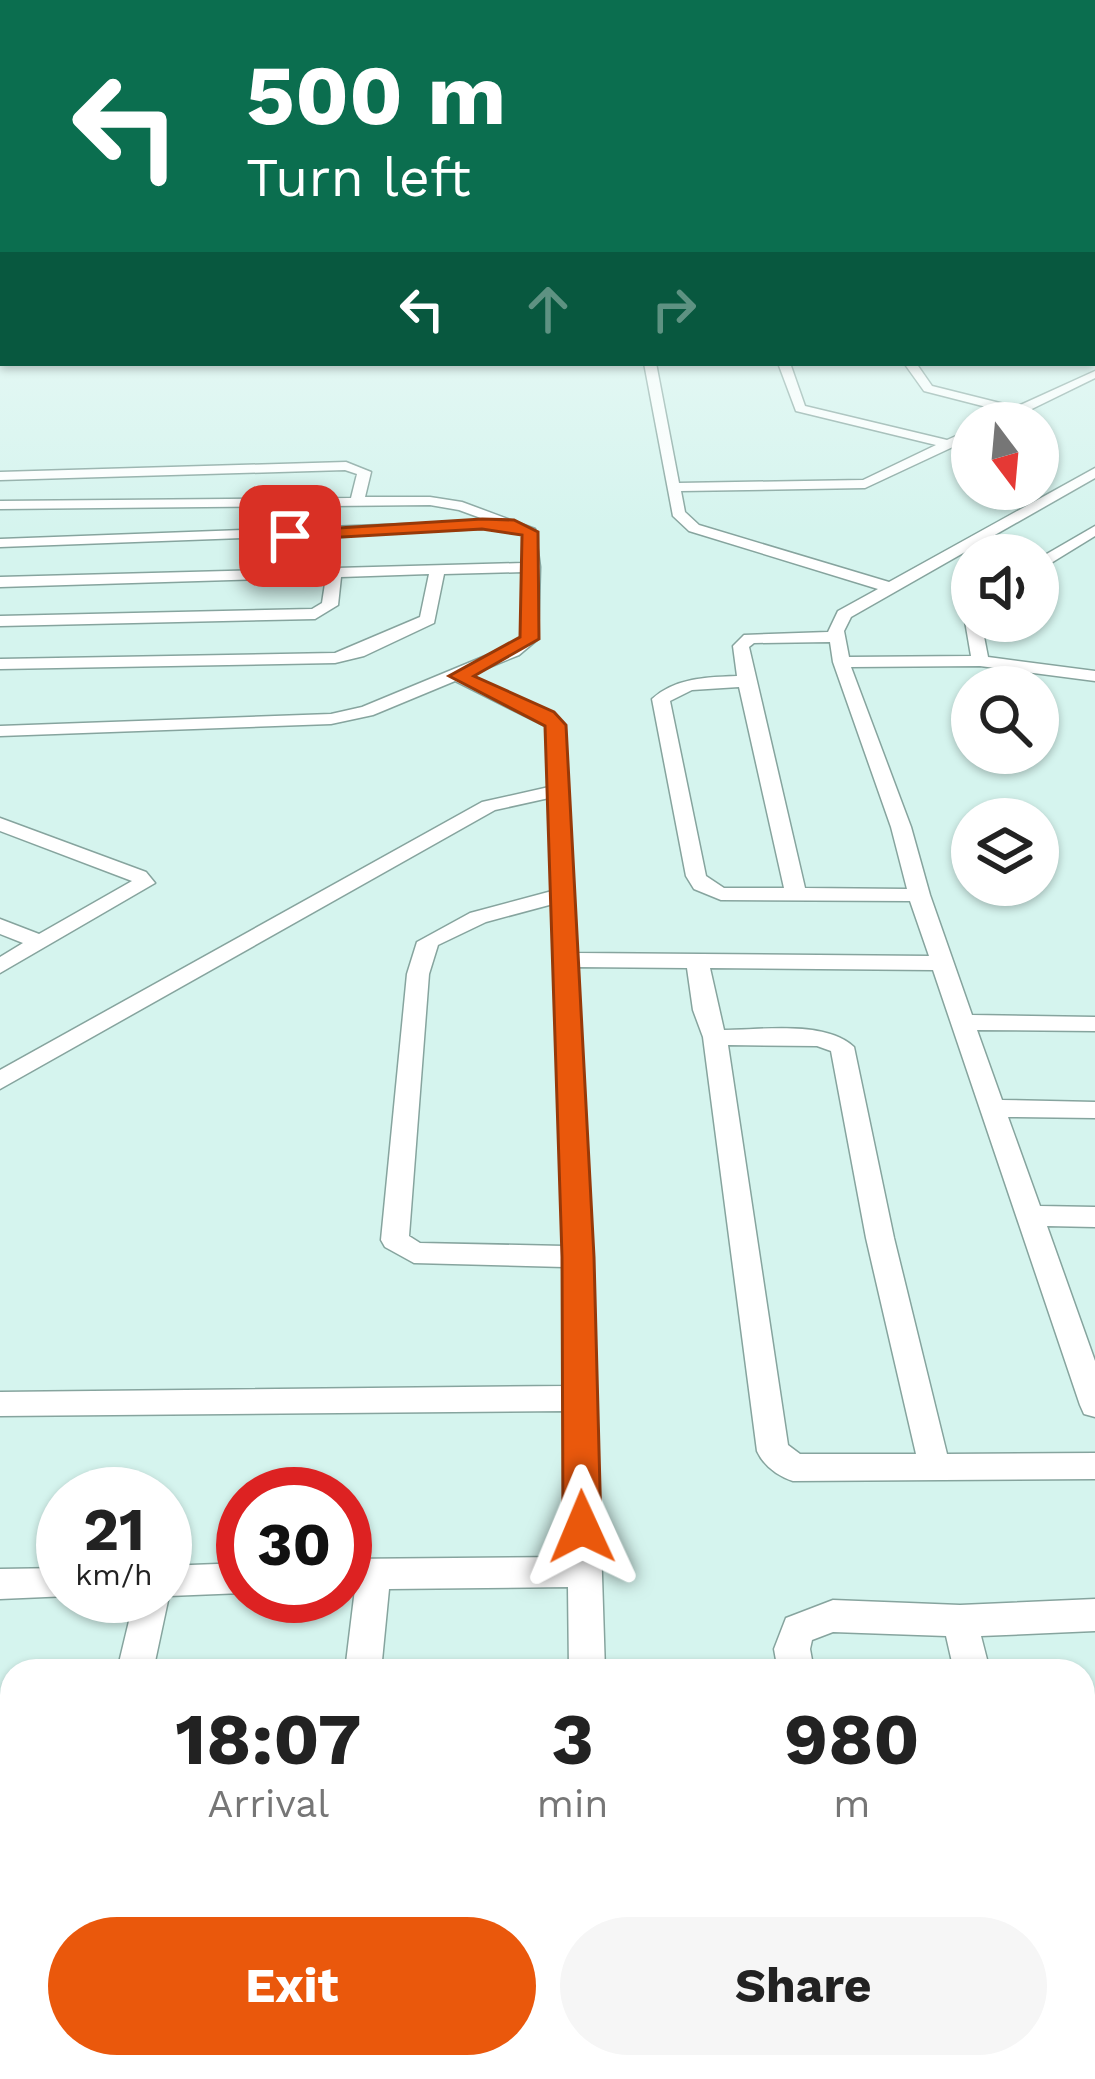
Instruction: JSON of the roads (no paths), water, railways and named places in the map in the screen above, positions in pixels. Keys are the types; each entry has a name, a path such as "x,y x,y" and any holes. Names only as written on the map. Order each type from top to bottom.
{"street":[{"path":"651,366 678,513 694,529 889,587"},
{"path":"785,366 800,408 948,444"},
{"path":"912,366 928,389 981,402"},
{"path":"1036,402 1095,374"},
{"path":"673,487 865,484 951,443"},
{"path":"0,476 346,466 364,472 357,501"},
{"path":"1095,472 889,587 836,622 842,662 901,827 919,895 1095,1405"},
{"path":"0,505 445,502 530,532 532,567 530,639 459,676 367,711 332,719 0,730"},
{"path":"121,539 129,504"},
{"path":"0,543 514,525"},
{"path":"1059,553 1095,530"},
{"path":"0,582 532,567"},
{"path":"0,664 350,655 428,620 437,572"},
{"path":"0,622 315,614 329,605 334,573"},
{"path":"796,896 746,682 742,642 761,636 837,637"},
{"path":"976,642 980,662"},
{"path":"842,662 980,662 1095,676"},
{"path":"459,676 553,720 566,895 586,1659"},
{"path":"746,682 701,683 671,691 662,699 700,885 721,894 919,895"},
{"path":"7,1069 489,806 560,790"},
{"path":"0,824 142,879 140,886 0,965"},
{"path":"566,895 512,904 463,921 428,942 418,974 395,1240 414,1253 578,1257"},
{"path":"0,926 41,943"},
{"path":"568,960 943,963"},
{"path":"697,960 705,1010 716,1037 773,1450 793,1468 1095,1466"},
{"path":"964,1022 1095,1024"},
{"path":"716,1037 820,1040 842,1047 880,1238 934,1464"},
{"path":"994,1108 1095,1110"},
{"path":"1031,1216 1095,1217"},
{"path":"0,1404 581,1398"},
{"path":"372,1574 583,1572"},
{"path":"0,1584 36,1583"},
{"path":"794,1659 798,1629 833,1616 960,1621 1095,1615"},
{"path":"960,1621 969,1659"},
{"path":"138,1659 146,1623"},
{"path":"362,1623 364,1659"}]}
